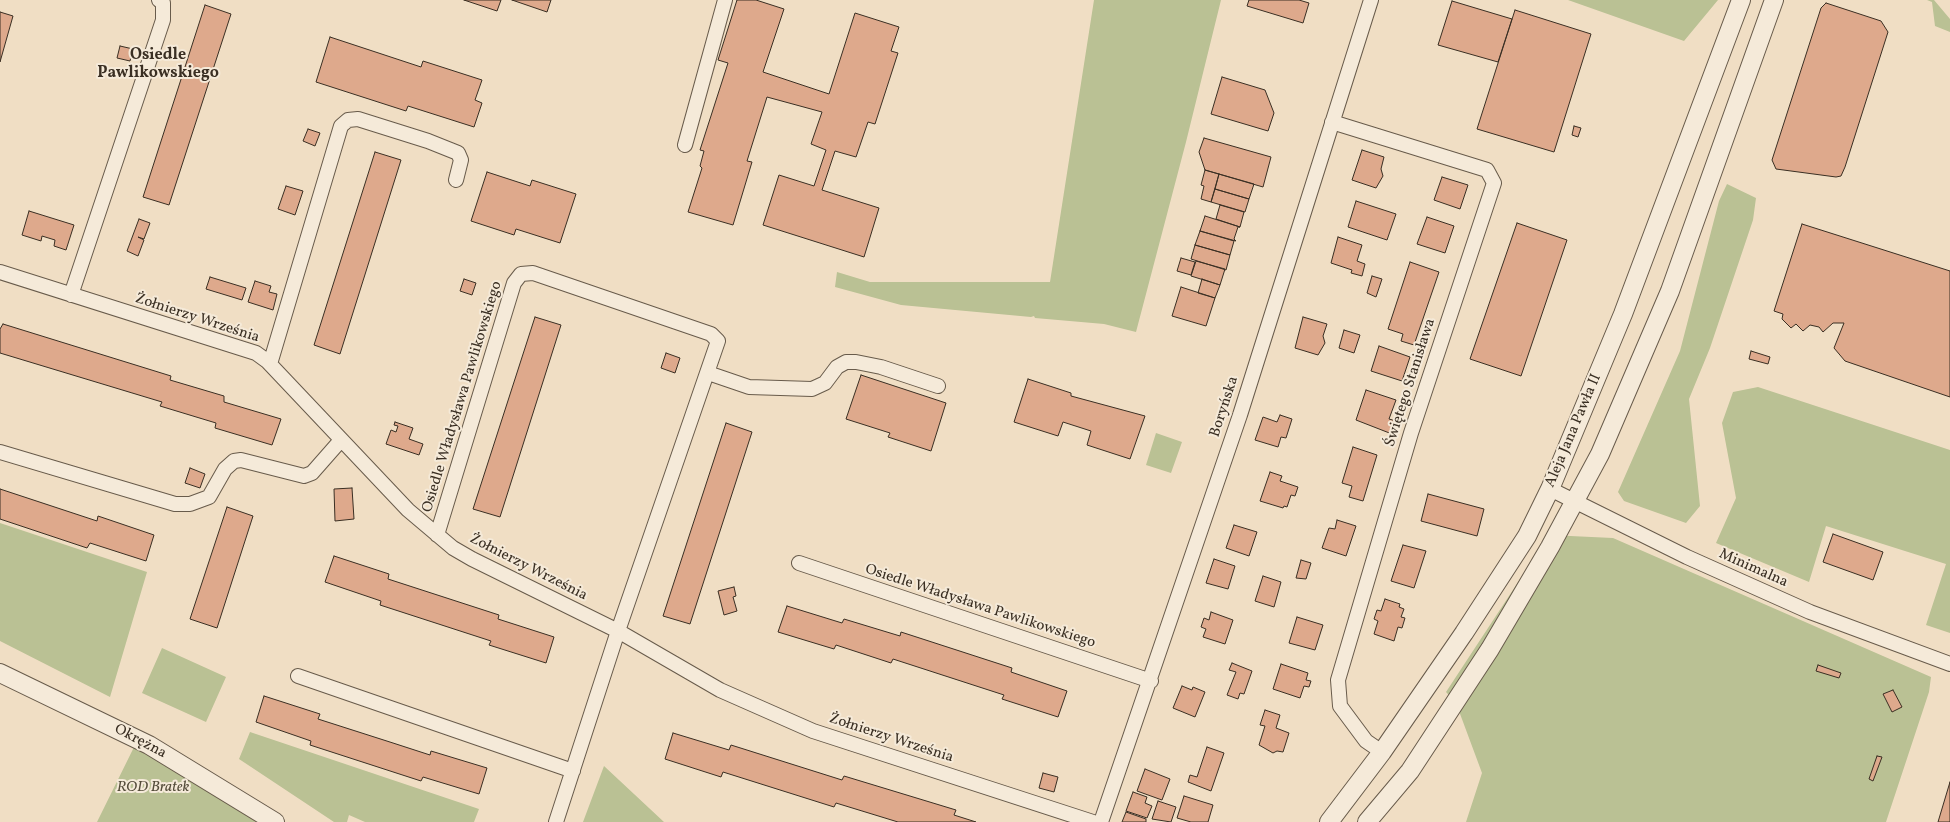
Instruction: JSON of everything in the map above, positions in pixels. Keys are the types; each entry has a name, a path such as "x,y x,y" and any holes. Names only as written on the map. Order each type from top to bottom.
{"street":[{"path":"71,295 163,20 163,3 159,0"},
{"path":"685,145 725,0"},
{"name":"Boryńska","path":"1101,822 1151,681 1240,416 1371,0"},
{"name":"Aleja Jana Pawła II","path":"1328,822 1382,752 1464,633 1516,552 1550,489 1624,314 1741,0"},
{"name":"Aleja Jana Pawła II","path":"1367,822 1410,771 1490,648 1600,454 1670,291 1774,0"},
{"path":"270,364 341,126 348,120 358,119 428,141 458,153 462,160 456,180"},
{"name":"Świętego Stanisława","path":"1332,122 1487,170 1494,183 1411,433 1338,680 1340,706 1366,741 1382,752"},
{"name":"Żołnierzy Września","path":"0,272 256,353 270,364 408,510 437,535 472,559 618,632 720,690 813,731 1093,822"},
{"name":"Osiedle Władysława Pawlikowskiego","path":"437,535 514,283 521,274 533,273 711,334 718,341 618,632 556,822"},
{"path":"708,373 764,390 812,389 824,383 837,366 846,362 856,362 938,386"},
{"path":"0,452 175,504 190,504 209,498 225,469 234,462 242,460 304,476 312,473 341,440"},
{"name":"Minimalna","path":"1550,489 1687,557 1810,612 1950,664"},
{"name":"Osiedle Władysława Pawlikowskiego","path":"799,564 1151,681"},
{"name":"Okrężna","path":"0,673 138,739 275,822"},
{"path":"298,676 573,771"}],"green space":[{"path":"1094,0 1221,0 1136,332 1104,324 901,305 835,287 837,272 870,282 1050,282"},
{"path":"1568,0 1718,0 1684,41"},
{"path":"1927,0 1934,0 1950,19 1950,32 1935,26 1932,2"},
{"path":"1727,184 1756,198 1753,220 1710,348 1689,399 1700,506 1686,523 1624,501 1618,492 1680,351 1719,201"},
{"path":"1758,387 1950,450 1950,633 1926,625 1946,564 1826,526 1809,582 1716,543 1736,498 1722,423 1733,392"},
{"path":"1156,433 1182,442 1171,473 1146,465"},
{"path":"0,523 147,572 110,697 0,641"},
{"path":"1549,535 1613,538 1931,677 1929,692 1886,822 1466,822 1482,773 1456,703 1446,692"},
{"path":"162,648 226,677 206,722 142,693"},
{"path":"250,732 479,809 474,822 365,822 349,815 347,822 334,822 239,759"},
{"name":"ROD Bratek","path":"138,739 275,822 97,822"},
{"path":"604,766 664,822 583,822"}],"building":[{"path":"464,0 501,0 497,11"},
{"path":"512,0 551,0 547,12"},
{"path":"737,0 756,0 784,9 763,72 829,94 855,13 899,27 891,51 898,53 875,124 868,122 856,157 835,151 822,190 879,208 864,257 763,225 779,175 814,186 826,150 811,144 822,112 767,97 747,161 752,162 733,225 688,212 702,168 700,166 704,151 700,150 728,63 718,60"},
{"path":"1249,0 1299,0 1309,3 1303,23 1247,6"},
{"path":"1452,1 1512,19 1498,62 1438,45"},
{"path":"1826,3 1881,21 1888,32 1845,167 1841,176 1836,177 1776,169 1772,160 1821,8"},
{"path":"205,5 231,14 169,205 143,197"},
{"path":"1515,10 1591,34 1554,152 1477,129"},
{"path":"0,12 13,16 0,62"},
{"path":"330,37 421,67 423,61 482,80 475,100 482,103 474,127 408,106 406,111 316,82"},
{"path":"120,46 133,49 130,61 117,58"},
{"path":"1222,77 1265,90 1274,113 1268,131 1211,114"},
{"path":"1574,126 1581,128 1578,137 1572,135"},
{"path":"308,129 320,133 315,146 303,141"},
{"path":"1204,138 1271,157 1263,187 1205,170 1199,152"},
{"path":"1362,150 1384,157 1381,169 1383,176 1376,188 1352,180"},
{"path":"375,152 401,160 340,354 314,345"},
{"path":"1205,170 1219,174 1211,202 1201,199 1204,186 1201,185"},
{"path":"487,172 530,186 532,180 576,194 560,243 516,229 514,235 471,221"},
{"path":"1219,174 1254,184 1249,199 1215,189"},
{"path":"1442,177 1468,185 1460,209 1434,200"},
{"path":"286,186 303,191 295,215 278,209"},
{"path":"1215,189 1249,199 1245,212 1211,202"},
{"path":"1356,201 1396,214 1387,240 1348,227"},
{"path":"1220,205 1244,212 1240,227 1216,219"},
{"path":"29,211 74,225 66,250 54,246 55,240 42,236 41,241 22,235"},
{"path":"1205,216 1240,227 1238,227 1234,239 1236,241 1200,231"},
{"path":"1427,217 1454,226 1445,253 1417,244"},
{"path":"139,219 150,223 144,239 138,237 144,240 138,256 127,251"},
{"path":"1517,223 1567,240 1521,376 1470,359"},
{"path":"1802,224 1950,271 1950,397 1845,361 1834,348 1844,323 1833,323 1823,332 1819,327 1810,325 1803,331 1796,324 1791,328 1782,319 1783,314 1774,311"},
{"path":"1200,231 1234,241 1230,255 1195,245"},
{"path":"1338,237 1362,245 1357,261 1365,264 1362,276 1351,273 1352,270 1331,263"},
{"path":"1195,245 1230,255 1226,270 1191,259"},
{"path":"1181,258 1195,262 1191,275 1177,271"},
{"path":"1196,261 1225,269 1220,285 1191,276"},
{"path":"1410,262 1439,272 1414,345 1401,341 1403,334 1388,329"},
{"path":"1372,276 1382,279 1376,297 1367,293"},
{"path":"210,277 246,288 242,300 206,289"},
{"path":"464,279 476,283 472,295 460,291"},
{"path":"1202,279 1220,285 1215,298 1198,293"},
{"path":"255,281 271,286 269,292 277,294 273,310 248,302"},
{"path":"1181,287 1215,298 1206,326 1172,316"},
{"path":"535,317 561,325 500,517 473,509"},
{"path":"1303,317 1327,324 1323,336 1325,343 1318,355 1295,348"},
{"path":"3,324 171,376 170,380 224,396 224,402 281,419 272,445 215,428 216,423 160,406 162,402 0,353 0,329"},
{"path":"1344,330 1360,335 1354,353 1339,348"},
{"path":"1379,346 1410,357 1402,381 1371,371"},
{"path":"1751,351 1770,357 1768,364 1749,359"},
{"path":"666,353 680,358 675,373 661,368"},
{"path":"861,375 946,403 931,451 888,437 890,433 846,419"},
{"path":"1028,379 1071,393 1071,396 1145,416 1130,459 1087,445 1091,431 1063,422 1058,436 1014,422"},
{"path":"1366,390 1396,400 1389,419 1396,421 1392,434 1356,420"},
{"path":"1280,415 1292,419 1286,438 1281,437 1278,447 1255,440 1263,417 1277,422"},
{"path":"395,422 413,428 409,439 423,444 419,455 386,444 391,430 396,432 398,426 394,425"},
{"path":"726,423 752,432 690,624 663,616"},
{"path":"1353,447 1377,455 1363,501 1349,497 1352,486 1342,483"},
{"path":"190,468 205,474 200,488 185,483"},
{"path":"1270,472 1282,476 1280,481 1298,487 1295,496 1291,495 1287,507 1284,506 1283,508 1260,501"},
{"path":"352,488 354,519 335,521 334,489"},
{"path":"0,489 97,521 98,516 154,535 146,561 90,543 87,548 0,519"},
{"path":"1428,494 1484,509 1477,536 1421,521"},
{"path":"227,507 253,516 217,628 190,619"},
{"path":"1337,520 1356,526 1346,556 1322,548 1329,528 1335,529"},
{"path":"1234,525 1257,532 1249,556 1226,548"},
{"path":"1833,534 1883,552 1873,580 1823,562"},
{"path":"1403,545 1426,551 1414,588 1391,581"},
{"path":"334,556 389,574 388,579 499,615 498,619 554,637 546,663 489,645 491,641 380,605 381,601 325,582"},
{"path":"1214,559 1235,566 1228,589 1206,583"},
{"path":"1301,560 1311,563 1306,579 1296,578"},
{"path":"1263,576 1281,582 1274,607 1255,601"},
{"path":"734,587 736,596 733,597 737,611 724,615 718,591"},
{"path":"1385,599 1400,604 1399,607 1404,609 1401,617 1405,618 1402,628 1398,627 1394,641 1374,634 1378,621 1374,619 1377,610 1381,611"},
{"path":"787,606 842,623 844,619 900,636 901,632 1012,668 1011,672 1067,691 1058,717 1002,699 1004,695 893,659 891,663 836,645 834,649 778,632"},
{"path":"1211,612 1233,620 1225,644 1203,637 1206,629 1201,627 1204,618 1209,620"},
{"path":"1297,617 1323,625 1315,650 1289,643"},
{"path":"1232,663 1252,671 1244,694 1240,693 1238,699 1227,695 1236,672 1229,670"},
{"path":"1281,664 1308,673 1306,680 1311,681 1309,687 1304,686 1300,698 1273,689"},
{"path":"1818,665 1841,673 1839,678 1816,671"},
{"path":"1182,686 1192,690 1193,687 1205,692 1195,717 1173,708"},
{"path":"1893,690 1902,707 1892,712 1883,694"},
{"path":"264,696 320,714 318,719 430,755 431,751 487,768 479,794 423,777 421,781 310,745 311,741 256,722"},
{"path":"1265,710 1280,715 1276,728 1289,733 1283,752 1277,751 1273,753 1259,745 1265,726 1260,725"},
{"path":"673,733 729,750 731,745 842,780 844,776 956,810 954,815 976,822 898,822 836,803 834,807 723,772 721,777 665,759"},
{"path":"1207,747 1224,753 1211,791 1188,782 1190,775 1197,777"},
{"path":"1877,756 1882,757 1873,781 1869,779"},
{"path":"1145,769 1170,779 1162,800 1137,791"},
{"path":"1043,773 1058,777 1054,792 1039,788"},
{"path":"1950,782 1950,822 1938,822"},
{"path":"1133,792 1147,797 1145,803 1152,806 1147,818 1126,811"},
{"path":"1184,796 1213,805 1208,822 1191,822 1177,818"},
{"path":"1158,801 1176,807 1171,822 1152,819"},
{"path":"1126,812 1146,819 1146,822 1122,822"}],"district":[{"name":"Osiedle Pawlikowskiego","path":"158,65"}]}
